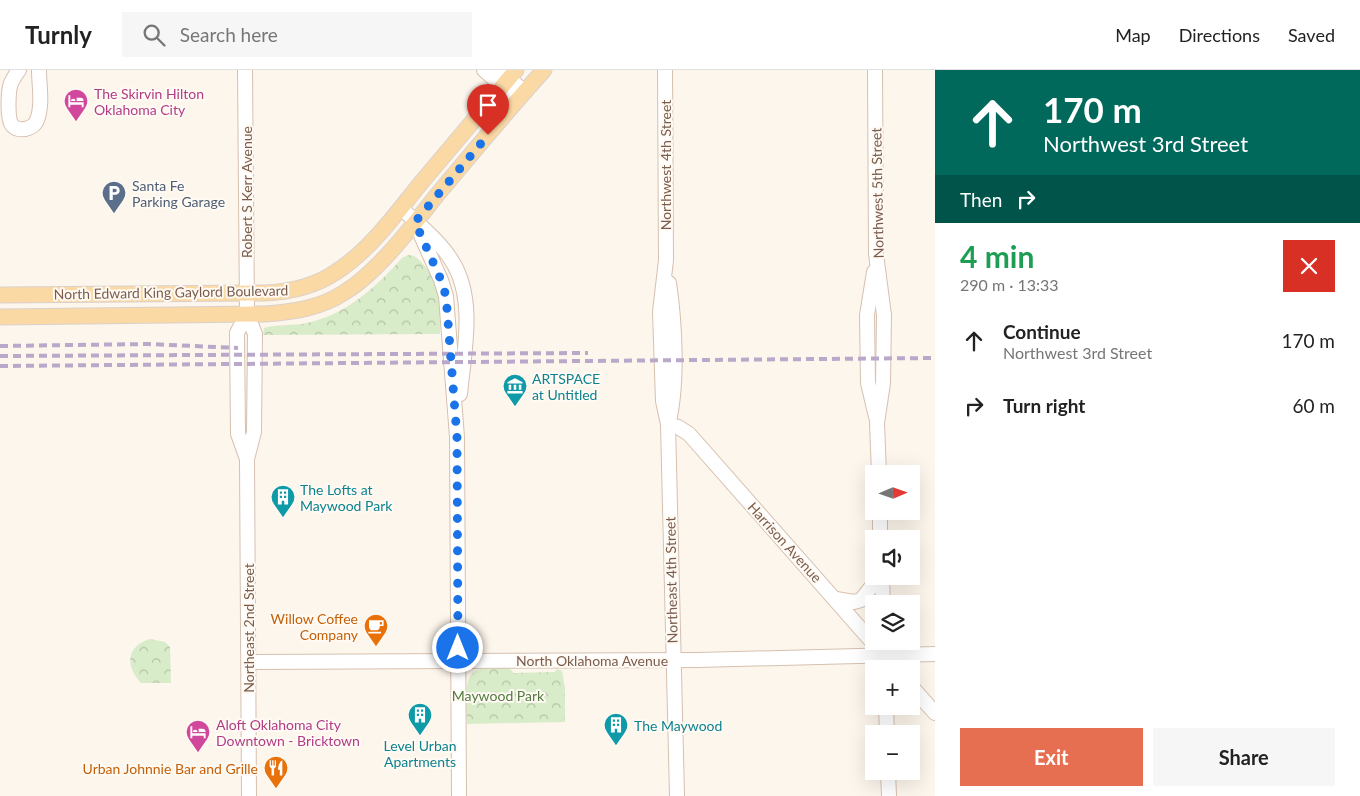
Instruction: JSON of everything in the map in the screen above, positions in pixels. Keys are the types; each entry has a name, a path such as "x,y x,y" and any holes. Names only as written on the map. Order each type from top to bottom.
{"main road":[{"name":"North Edward King Gaylord Boulevard","path":"0,317 292,312 314,306 346,292 373,269 415,222 544,70"},
{"name":"North Edward King Gaylord Boulevard","path":"0,295 246,293 289,291 307,287 326,278 358,255 401,208 507,76"},
{"path":"66,317 74,308 78,295"}],"street":[{"path":"19,70 9,90 9,120 13,127 17,129 26,129 34,126 37,120 39,70"},
{"name":"Robert S Kerr Avenue","path":"245,70 247,314"},
{"path":"484,70 507,76 521,96"},
{"name":"Northwest 4th Street","path":"665,70 666,260 660,312 663,401 668,424"},
{"name":"Northwest 5th Street","path":"875,70 876,254 884,315 884,383 877,423"},
{"path":"401,208 439,245 452,262 462,282 465,304 465,333 457,437 459,796"},
{"path":"415,222 441,280 446,296 457,437"},
{"path":"876,254 867,316 868,383 877,423 879,465"},
{"name":"Northeast 2nd Street","path":"247,314 237,333 238,434 247,459 249,796"},
{"name":"Harrison Avenue","path":"668,424 678,426 689,434 836,599 883,660"},
{"name":"Northeast 4th Street","path":"668,424 677,796"},
{"path":"836,599 854,602 862,600 874,585"},
{"name":"North Oklahoma Avenue","path":"898,660 935,654"},
{"name":"North Oklahoma Avenue","path":"249,662 673,660 865,662"},
{"path":"920,696 935,713"},
{"path":"888,780 888,796"}],"green space":[{"path":"408,255 413,256 424,265 434,281 440,306 440,334 263,335 264,328 307,323 322,319 348,306 371,289 402,258"},
{"path":"150,639 165,642 170,647 171,683 141,683 132,670 130,657 132,652 136,646"},
{"name":"Maywood Park","path":"509,668 514,673 555,672 556,669 562,671 565,688 565,722 467,724 466,693 469,678 478,670"}],"railway":[{"path":"0,346 148,344 238,348"},
{"path":"0,356 588,353"},
{"path":"0,366 935,358"}],"place":[{"name":"The Skirvin Hilton Oklahoma City","path":"76,122"},
{"name":"Santa Fe Parking Garage","path":"114,214"},
{"name":"ARTSPACE at Untitled","path":"515,407"},
{"name":"The Lofts at Maywood Park","path":"283,518"},
{"name":"Willow Coffee Company","path":"376,647"},
{"name":"Level Urban Apartments","path":"420,736"},
{"name":"The Maywood","path":"616,746"},
{"name":"Aloft Oklahoma City Downtown - Bricktown","path":"198,753"},
{"name":"Urban Johnnie Bar and Grille","path":"276,789"}],"route":[{"path":"458,648 457,437 446,296 441,280 415,222 488,135"}]}
